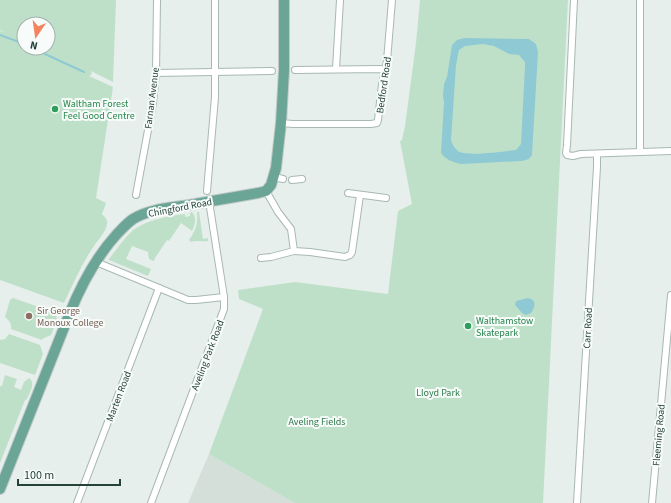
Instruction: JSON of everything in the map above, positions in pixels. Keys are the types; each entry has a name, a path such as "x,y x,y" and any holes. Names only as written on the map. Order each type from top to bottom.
{"main road":[{"path":"266,191 279,178 285,61 284,0"},
{"name":"Chingford Road","path":"0,489 81,287 96,262 114,238 134,219 154,211 208,196 266,191"}],"street":[{"name":"Farnan Avenue","path":"136,195 153,103 156,73 157,0"},
{"name":"Aveling Park Road","path":"151,503 225,306 208,196 215,96 215,0"},
{"path":"336,69 340,0"},
{"name":"Bedford Road","path":"281,123 375,124 378,120 382,84 387,61 392,0"},
{"path":"574,0 567,154 570,156 577,154 671,151"},
{"path":"640,0 640,152"},
{"path":"295,70 385,70"},
{"path":"156,73 272,71"},
{"name":"Carr Road","path":"577,503 597,154"},
{"path":"292,180 302,179"},
{"path":"266,191 278,212 291,229 294,252"},
{"path":"348,193 386,198"},
{"path":"261,258 294,252 310,252 345,256 350,255 352,252 360,195"},
{"path":"96,262 191,300 224,297"},
{"name":"Marten Road","path":"77,503 159,288"},
{"name":"Fleeming Road","path":"652,503 671,295"}],"shaded area":[{"path":"209,454 295,503 188,503"}],"green space":[{"path":"0,0 116,0 113,82 91,71 92,74 89,76 113,87 96,198 106,203 102,214 107,220 107,224 104,232 83,264 64,303 0,280 0,31 5,32 0,30"},
{"name":"Lloyd Park","path":"420,0 568,0 543,503 295,503 209,454 263,309 239,299 238,290 295,282 388,294 398,211 412,204 400,141 402,140 405,126"},
{"path":"192,212 195,217 195,222 192,231 181,223 169,241 167,240 154,261 149,259 148,252 132,246 126,259 151,269 148,276 109,260 125,238 136,228 148,222 166,217 185,214 185,217 190,216 190,213"},
{"path":"197,212 199,212 203,239 208,238 208,241 191,242 189,240 196,227"},
{"path":"13,298 53,312 56,315 57,320 51,335 42,340 11,329 10,322 5,317 10,300"},
{"path":"9,334 40,345 43,354 35,375 0,363 0,340 5,339"},
{"path":"5,375 17,379 14,387 21,390 24,382 29,378 32,385 31,391 25,400 0,463 0,386 2,386"}],"water":[{"path":"464,38 529,39 536,44 538,52 532,155 529,159 522,161 461,164 447,159 441,153 444,84 447,77 452,45 457,40","holes":["483,44 494,46 509,54 519,55 525,62 521,144 516,150 477,154 462,153 456,149 451,140 456,65 459,50 465,46"]},
{"path":"528,298 533,300 534,306 531,313 526,315 522,313 515,305 516,301"}],"waterway":[{"path":"0,35 16,41"},
{"path":"49,56 84,72"}],"place":[{"name":"Waltham Forest Feel Good Centre","path":"55,109"},
{"name":"Sir George Monoux College","path":"29,316"},
{"name":"Walthamstow Skatepark","path":"468,326"}],"park label":[{"name":"Aveling Fields","path":"317,421"}]}
